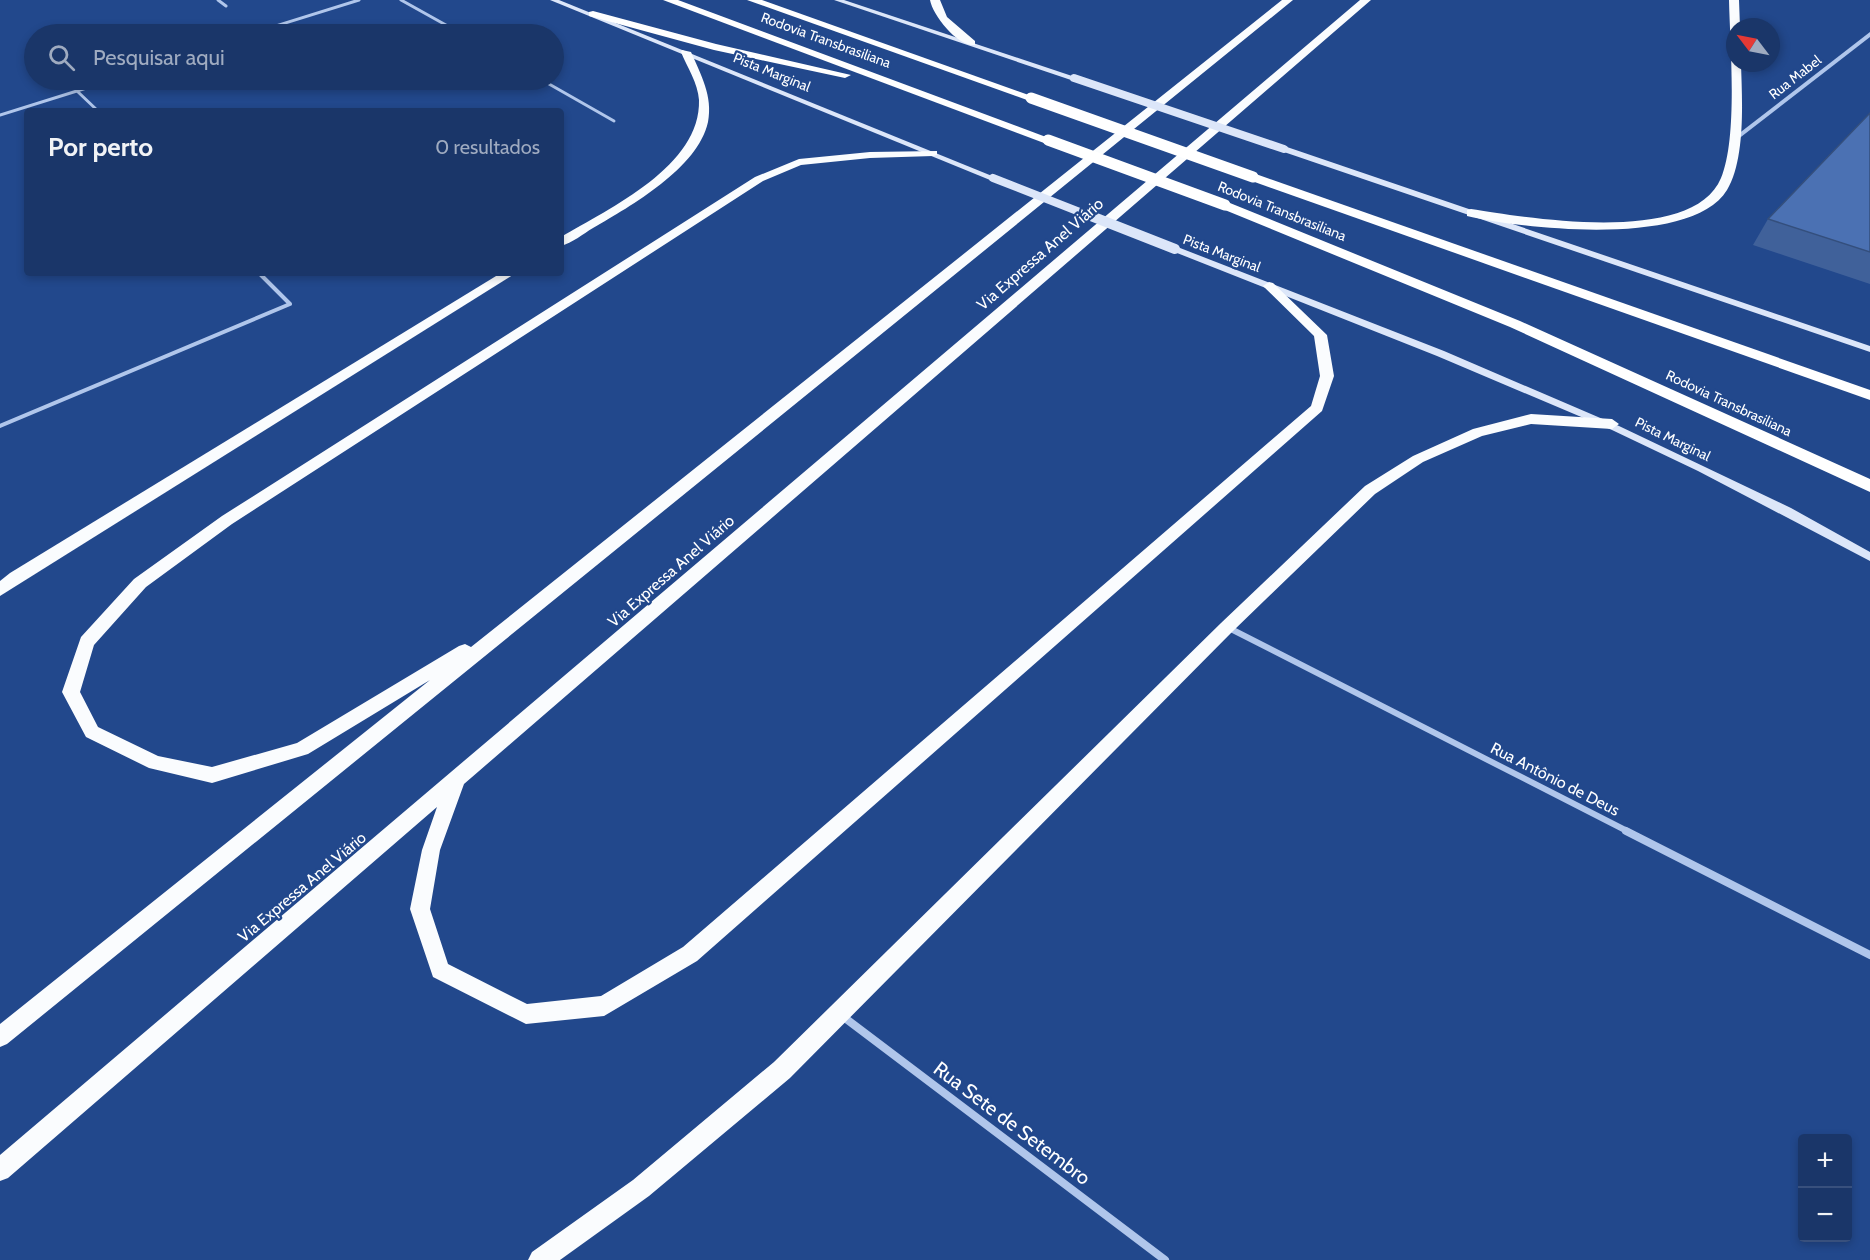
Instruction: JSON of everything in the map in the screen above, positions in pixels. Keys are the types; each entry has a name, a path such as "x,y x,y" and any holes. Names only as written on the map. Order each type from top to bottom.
{"highway":[{"name":"Rodovia Transbrasiliana","path":"668,0 1225,205 1515,324 1870,486"},
{"name":"Rodovia Transbrasiliana","path":"752,0 1870,395"},
{"path":"935,0 935,7 945,21 971,43"},
{"path":"0,1036 1288,0"},
{"name":"Via Expressa Anel Viário","path":"0,1170 1366,0"},
{"path":"1471,213 1553,225 1619,228 1665,220 1698,207 1722,189 1731,163 1735,139 1734,0"},
{"path":"593,14 714,47 904,87"},
{"path":"564,240 673,170 701,134 704,100 687,52"},
{"path":"517,620 302,749 212,775 155,763 93,732 71,692 87,642 140,583 227,520 759,179 799,162 933,153"},
{"path":"0,590 26,571 505,276"},
{"path":"455,782 431,850 420,909 440,970 526,1014 604,1006 680,960 1272,450 1317,408 1327,376 1320,335 1269,286"},
{"path":"540,1260 641,1188 782,1070 1227,627 1370,490 1418,459 1478,432 1531,419 1612,424"}],"main road":[{"name":"Pista Marginal","path":"553,0 593,14 993,178 1612,424 1786,509 1870,557"},
{"path":"837,0 971,43 1870,349"}],"street":[{"name":"Rua Mabel","path":"1735,139 1870,34"},
{"name":"Rua Antônio de Deus","path":"1227,627 1870,955"},
{"name":"Rua Sete de Setembro","path":"838,1013 1165,1260"}],"lane":[{"path":"218,0 226,6"},
{"path":"282,24 359,0"},
{"path":"401,0 444,24"},
{"path":"0,115 80,90"},
{"path":"560,90 614,121"},
{"path":"77,91 95,108"},
{"path":"0,426 290,304 262,276"}],"building":[{"path":"1870,113 1870,252 1768,219"}]}
